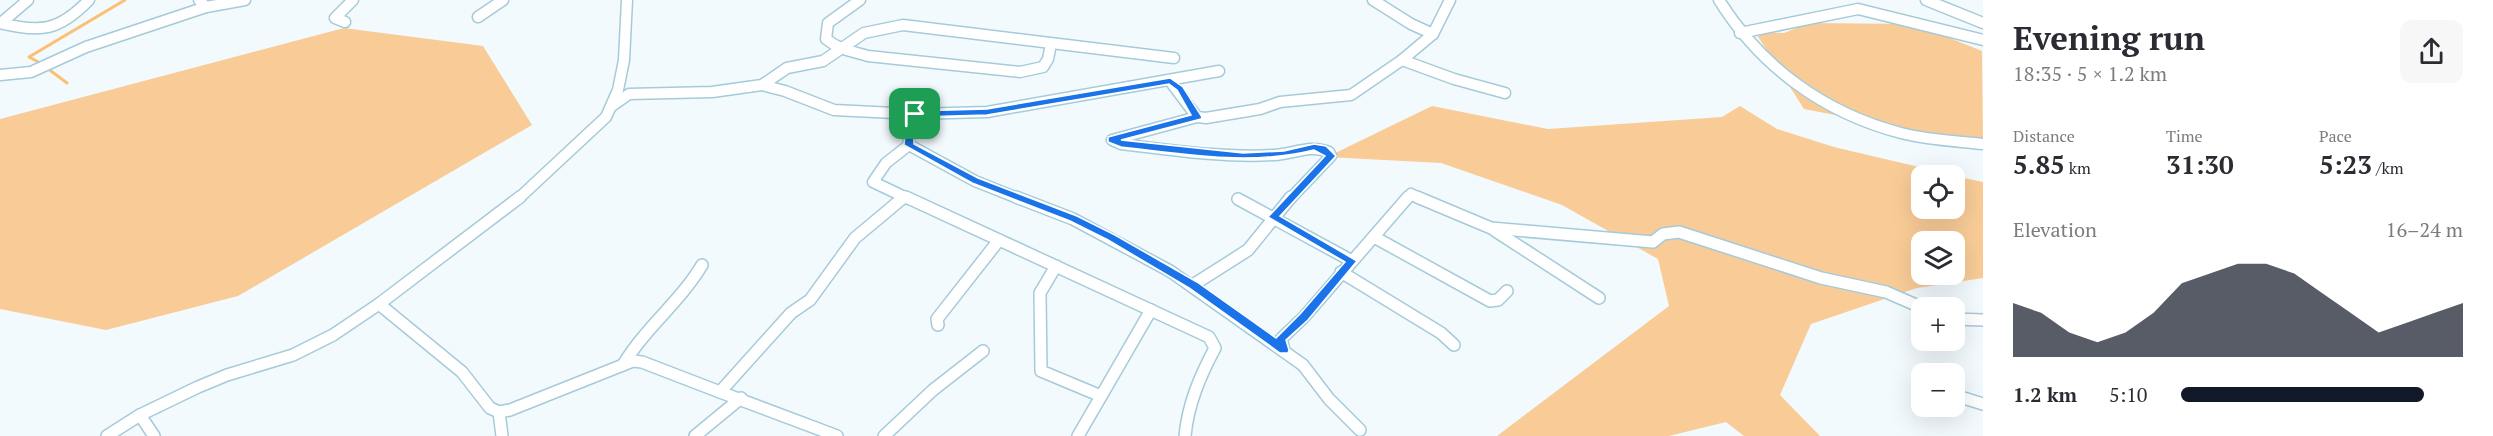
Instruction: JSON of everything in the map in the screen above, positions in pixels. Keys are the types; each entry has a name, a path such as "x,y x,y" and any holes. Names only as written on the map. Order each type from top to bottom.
{"street":[{"path":"0,23 28,0"},
{"path":"0,23 34,29 56,27 76,14 89,0"},
{"path":"0,75 31,72 86,47 202,4 245,0"},
{"path":"345,22 335,18 353,0"},
{"path":"478,17 503,0"},
{"path":"107,436 140,415 227,375 312,347 379,304 531,188 606,117 612,106 628,44 627,0"},
{"path":"860,0 828,23 826,39 840,50 849,50 868,56 1020,72 1036,71 1045,67 1049,61 1051,44"},
{"path":"1373,0 1411,24 1433,34"},
{"path":"1193,285 1248,250 1273,217 1331,156 1329,152 1314,147 1284,154 1211,155 1121,144 1112,140 1197,117 1206,118 1260,109 1280,102 1351,95 1402,60 1433,34 1450,0"},
{"path":"1719,0 1740,33 1787,77 1826,104 1901,133 1983,144"},
{"path":"1931,1 1983,23"},
{"path":"1740,33 1858,9 1983,40"},
{"path":"762,85 787,68 823,61 864,33 903,25 1174,58"},
{"path":"1402,60 1454,79 1505,93"},
{"path":"612,106 629,94 712,92 762,85 785,91 834,110 915,114 987,112 1219,71"},
{"path":"1170,81 1180,89 1197,117"},
{"path":"915,114 908,122 910,126 909,145 886,163 873,182 1209,336 1215,348 1203,370 1185,423 1185,436"},
{"path":"909,145 975,181 1073,219 1102,233 1193,285 1303,365 1329,399 1360,430"},
{"path":"1284,350 1281,339 1304,317 1410,194 1491,228 1599,298"},
{"path":"720,392 791,313 810,300 855,238 904,197"},
{"path":"1238,199 1352,261"},
{"path":"1491,228 1643,242 1653,242 1663,234 1679,232 1821,278 1886,292 1911,303"},
{"path":"1374,237 1490,301 1498,300 1507,291"},
{"path":"938,325 937,319 999,240"},
{"path":"623,364 633,346 678,299 702,265"},
{"path":"1056,266 1040,293 1041,371 1101,396"},
{"path":"1341,272 1441,333 1454,345"},
{"path":"379,304 462,372 490,408 499,411 510,410 633,361 642,362 741,398 837,436"},
{"path":"1078,436 1151,310"},
{"path":"1965,319 1983,320"},
{"path":"884,436 933,390 983,351"},
{"path":"695,436 741,398"},
{"path":"1965,398 1983,404"},
{"path":"499,411 502,436"},
{"path":"140,415 154,436"}],"shaded area":[{"path":"1809,23 1915,24 1982,51 1983,138 1963,140 1804,109 1755,32 1784,33"},
{"path":"344,28 483,46 532,125 238,296 106,330 0,309 0,119"},
{"path":"1432,106 1548,129 1722,117 1740,106 1777,129 1834,147 1911,165 1911,219 1965,219 1965,178 1983,182 1983,278 1965,281 1965,231 1911,231 1911,285 1937,285 1917,288 1811,324 1780,395 1820,436 1744,436 1726,422 1669,436 1497,436 1669,306 1658,259 1562,205 1441,163 1327,157"}],"waterway":[{"path":"42,64 29,57 125,0"},
{"path":"47,68 67,83"}],"route":[{"path":"1170,81 1180,89 1197,117 1112,140 1121,144 1211,155 1284,154 1314,147 1329,152 1331,156 1273,217 1352,261 1304,317 1281,339 1284,350 1193,285 1112,237 1073,219 975,181 909,145 910,126 908,122 915,114 987,112 1170,81"}]}
